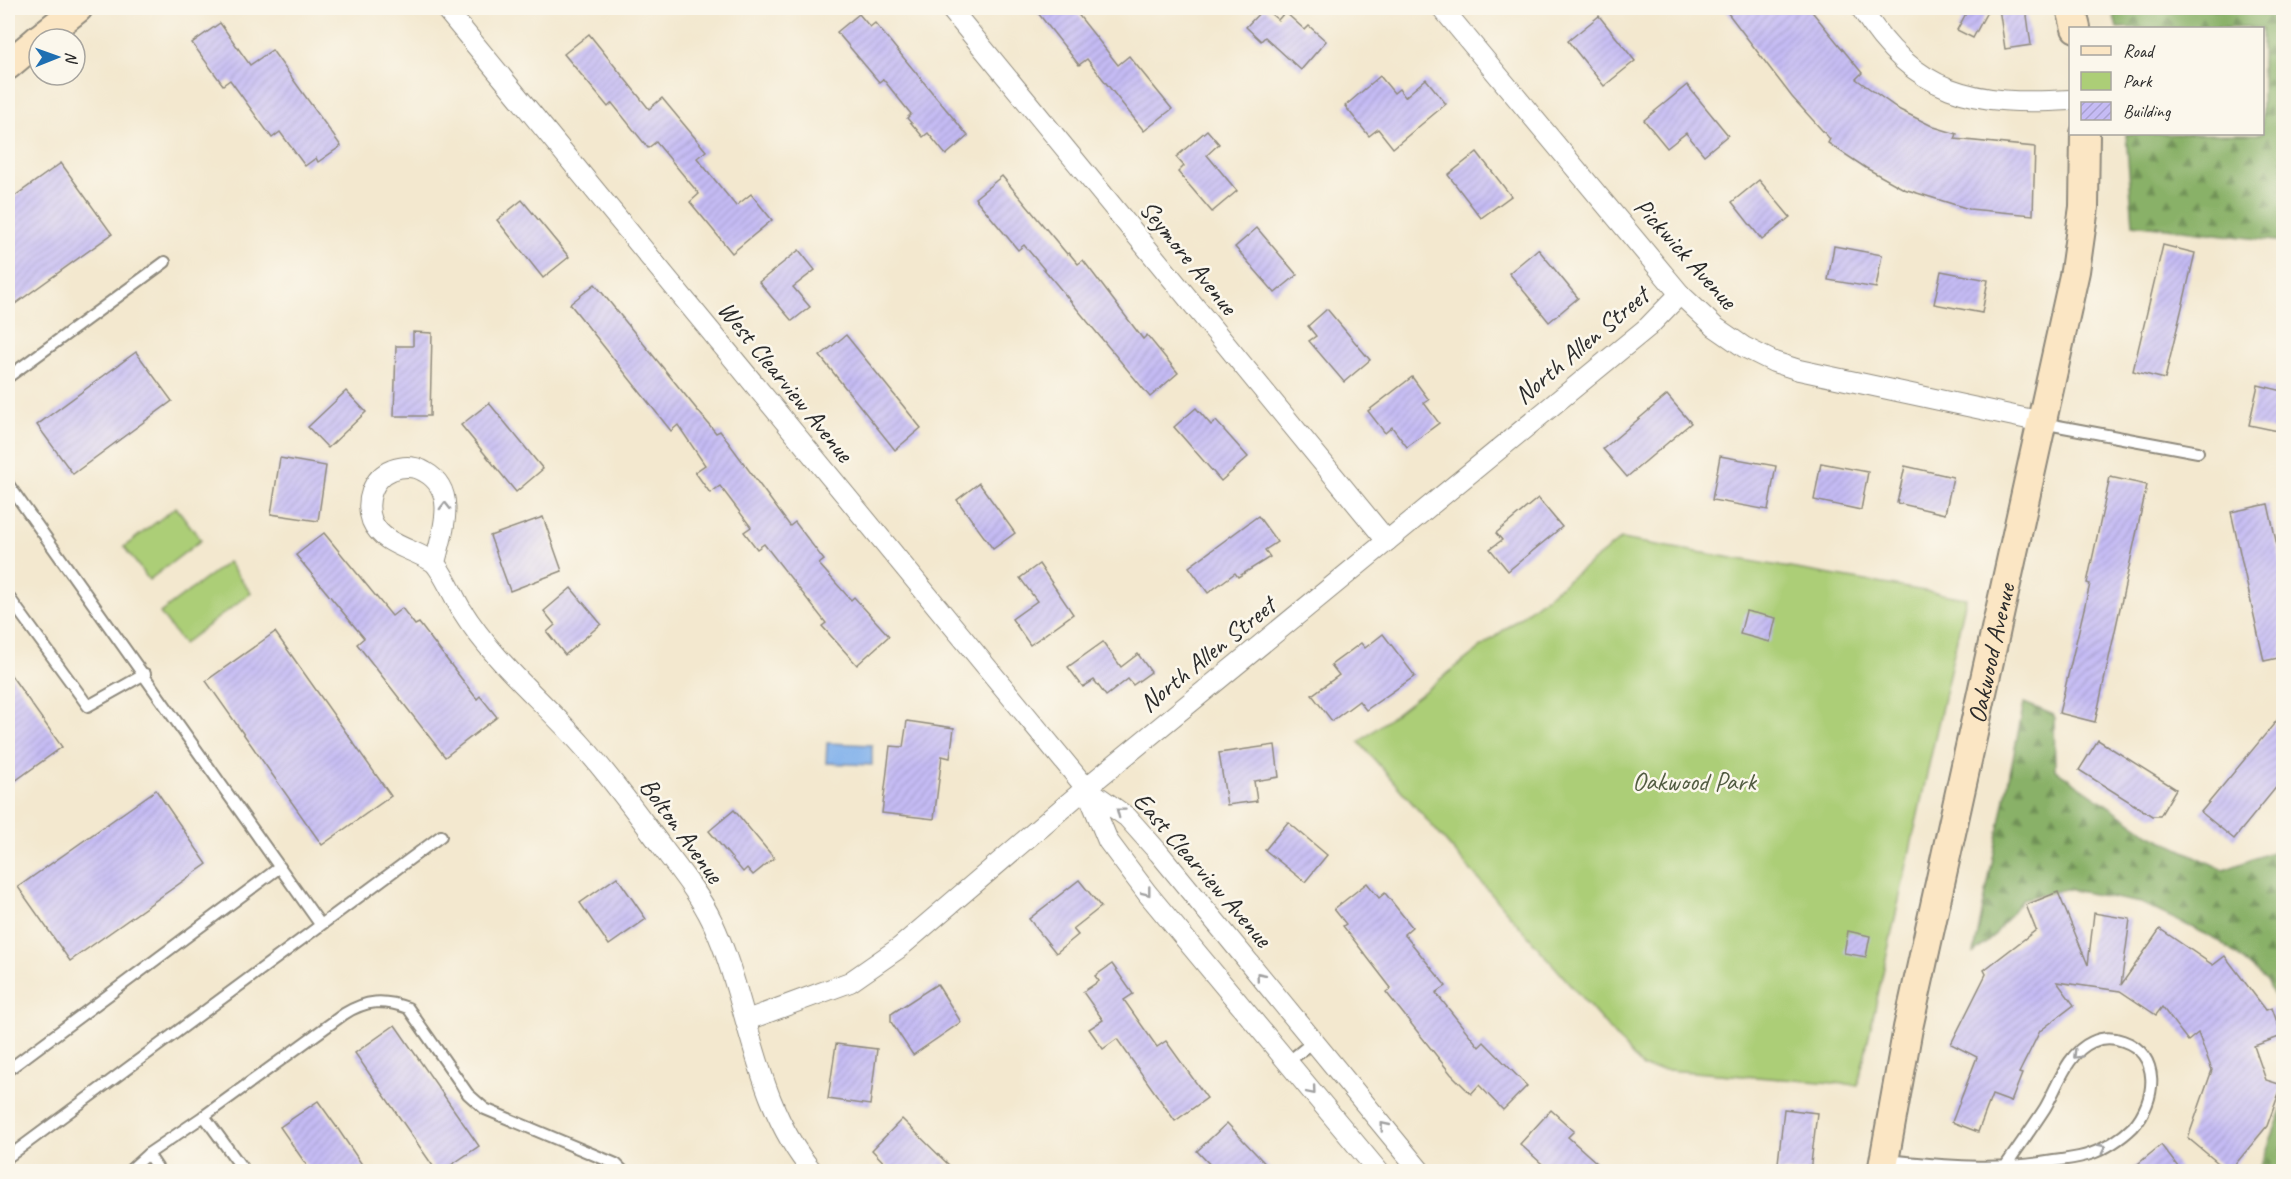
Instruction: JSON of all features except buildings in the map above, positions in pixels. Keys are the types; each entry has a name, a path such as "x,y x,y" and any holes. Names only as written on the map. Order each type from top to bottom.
{"street":[{"path":"54,27 78,8"},
{"name":"West Clearview Avenue","path":"445,8 1086,788"},
{"name":"Seymore Avenue","path":"950,8 1387,541"},
{"name":"Pickwick Avenue","path":"1442,8 1680,294 1715,327 1744,347 1774,362 1798,370 2042,422"},
{"path":"1861,8 1873,27 1902,59 1938,84 1975,98 2022,103 2069,100"},
{"path":"2071,8 2076,27"},
{"path":"8,65 27,49"},
{"name":"Oakwood Avenue","path":"1882,1165 1908,1028 2076,260 2084,207 2085,135"},
{"name":"North Allen Street","path":"747,1020 849,982 899,948 1086,788 1648,327 1680,294"},
{"path":"405,467 420,469 433,477 442,488 446,503 435,563 382,535 373,523 369,508 371,493 378,480 390,471 405,467"},
{"name":"Bolton Avenue","path":"435,563 479,638 581,743 695,890 713,922 747,1020 763,1075 783,1125 813,1172"},
{"name":"East Clearview Avenue","path":"1086,788 1127,817 1421,1172"},
{"name":"East Clearview Avenue","path":"1086,788 1108,841 1147,893 1379,1172"}],"lane":[{"path":"8,377 165,262"},
{"path":"2042,422 2198,452"},
{"path":"8,484 145,674 320,924"},
{"path":"8,596 88,706 145,674"},
{"path":"8,1157 441,836"},
{"path":"8,1070 280,867"},
{"path":"128,1172 148,1154 358,1005 376,1001 394,1003 408,1008 468,1094 486,1109 616,1164 624,1172"},
{"path":"1882,1165 2004,1168 2090,1154 2114,1142 2133,1127 2146,1105 2152,1080 2150,1061 2134,1045 2112,1037 2091,1042 2072,1058 2045,1107 2004,1168"},
{"path":"1288,1062 1314,1041"},
{"path":"204,1116 245,1172"},
{"path":"148,1154 160,1172"}],"green space":[{"path":"2112,8 2283,8 2283,242 2133,224 2126,135 2264,135 2264,27 2117,27"},
{"path":"176,507 201,540 149,580 124,547"},
{"name":"Oakwood Park","path":"1621,539 1966,598 1858,1085 1643,1068 1359,742"},
{"path":"228,562 251,593 183,644 160,613"},
{"path":"2024,703 2054,715 2055,769 2151,835 2224,870 2277,850 2283,842 2283,1016 2267,981 2218,940 2141,903 2066,889 2022,899 1993,937 1974,953"},
{"path":"2283,1107 2283,1171 2255,1171 2261,1165"}],"water":[{"path":"827,743 872,745 872,765 826,763"}]}
